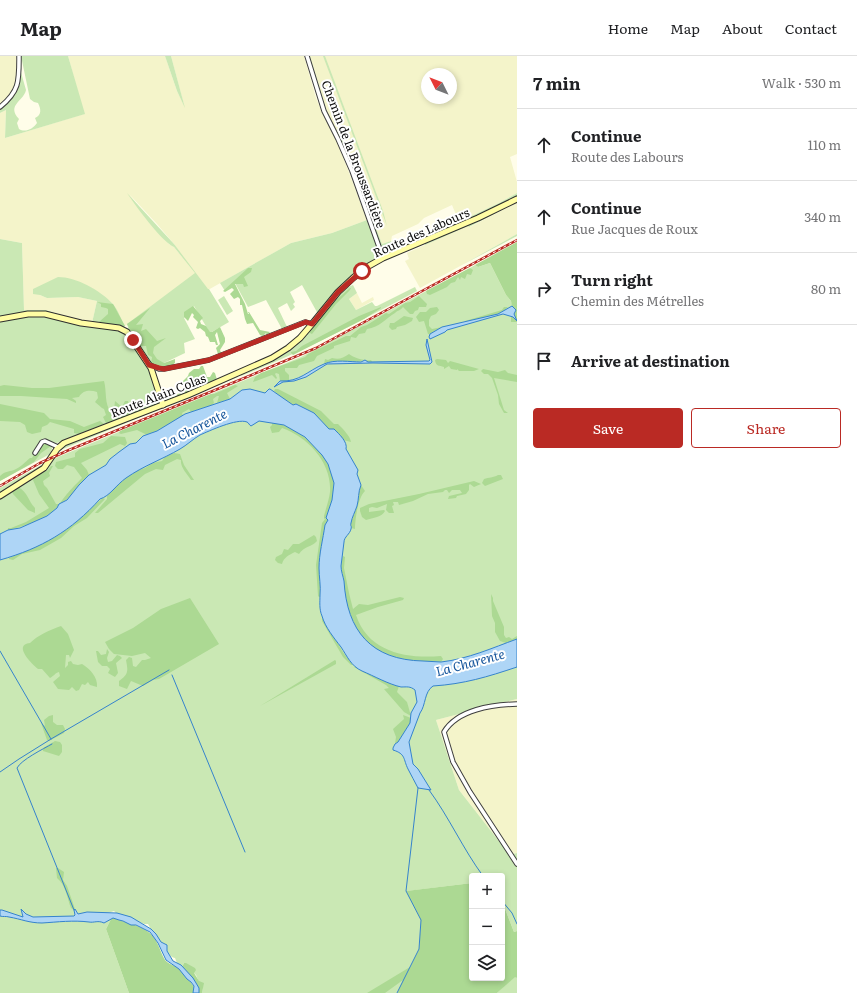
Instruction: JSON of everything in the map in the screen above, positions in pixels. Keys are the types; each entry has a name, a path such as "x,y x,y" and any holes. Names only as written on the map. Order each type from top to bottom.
{"street":[{"path":"0,107 10,99 16,91 19,82 19,56"},
{"name":"Chemin de la Broussardière","path":"307,56 324,111 352,172 383,258"},
{"name":"Route des Labours","path":"323,311 338,292 367,267 383,258 472,221 517,199"},
{"name":"Route Alain Colas","path":"0,496 44,468 58,447 72,439 163,405 272,358 294,343 323,311"},
{"path":"0,319 28,314 45,314 82,323 119,328 127,332 152,370 163,405"},
{"path":"149,365 164,369 209,360 306,322 312,324"},
{"path":"35,453 42,442 45,441 58,447"},
{"path":"517,704 482,708 461,716 444,732 453,762 486,817 517,864"}],"green space":[{"path":"0,56 16,56 17,77 14,88 7,98 0,104"},
{"path":"21,56 68,56 85,114 5,138 6,110 0,113 0,108 13,95 19,82 20,69 26,90 25,94 17,103 14,110 19,119 17,123 19,129 24,131 33,127 37,123 35,118 40,112 38,103 30,99"},
{"path":"68,56 165,56 177,91 184,105 171,56 304,56 316,98 337,141 367,220 332,233 291,243 208,290 195,274 125,326 113,304 99,293 40,295 47,298 78,297 97,301 92,323 46,310 24,310 22,243 0,239 0,113 6,110 5,138 84,114","holes":["129,194 174,244 183,258 158,231"]},
{"path":"165,56 171,56 185,108 177,91"},
{"path":"309,56 330,120 343,140 382,244 391,241 395,251 388,254 384,252 380,245 351,166 328,119"},
{"path":"310,56 517,56 517,154 510,157 517,182 517,193 459,222 452,205 424,218 418,224 392,236 391,241 382,244 343,140 330,120"},
{"path":"323,56 325,56 383,211 387,226"},
{"path":"127,193 174,244 209,289 229,322 210,333 194,306 184,318 195,339 184,343 185,353 164,363 164,367 153,366 150,363 129,331 127,324 195,273 174,247 155,230"},
{"path":"517,193 517,196 499,207 460,224 459,222"},
{"path":"517,200 517,202 469,227 468,226 425,245 425,242"},
{"path":"517,202 517,234 420,288 405,261 409,259 407,253 469,225 470,227"},
{"path":"367,220 380,251 380,255 356,271 318,314 302,285 290,292 295,302 293,304 295,307 291,311 287,303 278,308 287,327 282,329 266,300 248,307 235,283 225,291 220,283 291,243 332,233"},
{"path":"517,234 517,236 462,265"},
{"path":"0,239 22,243 24,310 46,310 60,315 46,313 0,318"},
{"path":"517,242 517,322 511,322 511,317 516,310 512,306 511,301 506,295 490,263 478,267 475,265"},
{"path":"490,263 506,295 511,301 515,313 511,317 511,322 517,322 517,699 436,720 459,790 498,840 513,854 517,853 517,931 514,932 505,909 505,873 469,873 469,883 407,891 421,920 419,949 397,993 202,993 203,986 199,982 196,975 184,963 182,967 177,963 175,958 171,957 160,944 148,924 120,917 114,911 105,914 111,919 106,929 129,993 0,993 0,499 42,472 53,459 301,357 475,265 478,267"},
{"path":"248,268 252,268 251,272 244,277 248,286 244,287 243,284 235,284 245,304 248,314 249,312 260,330 270,332 267,335 266,333 263,336 260,335 253,323 247,324 242,305 240,305 240,299 238,297 234,299 230,294 234,290 232,288 225,292 223,291"},
{"path":"470,268 473,270 471,275 467,274 465,279 461,277 460,280 458,277 455,282 451,283 447,287 430,295 427,294 426,291"},
{"path":"58,277 72,279 95,289 115,306 125,326 92,323 97,301 78,297 47,298 33,294 33,289"},
{"path":"353,285 357,293 349,299 356,310 372,302 375,306 377,306 415,287 417,291 308,347 264,367 241,376 240,375 299,341 344,289"},
{"path":"350,288 350,290 336,304 312,334 310,333 309,330 327,308"},
{"path":"357,293 362,303 373,297 374,300 356,310 349,299"},
{"path":"224,296 233,311 227,315 218,300"},
{"path":"419,296 427,304 426,307 419,307 413,314 410,314 403,307 379,325 367,329 365,333 359,334 356,338 351,337 350,341 334,346 334,348 317,356 314,361 299,365 297,368 285,368 285,371 289,375 289,381 280,381 279,374 276,373 276,379 272,375 253,382 255,377 261,373 305,357 308,354 346,336 350,336 361,327 386,313 389,314 405,303 410,302"},
{"path":"97,302 113,304 125,326 92,323 99,322 108,314 108,309 101,307 101,304"},
{"path":"193,306 203,318 200,321 201,324 206,326 210,332 220,327 225,338 225,342 220,350 221,353 218,354 216,348 220,344 217,332 215,335 218,345 216,345 215,342 210,342 205,332 200,328 196,328 198,322 193,317 194,315 192,313 188,321 184,317 184,312"},
{"path":"381,307 364,319 293,355 291,353 359,316"},
{"path":"437,307 439,310 436,314 431,316 429,326 432,329 442,327 428,334 424,321 419,322 416,317 420,312 426,312 430,308"},
{"path":"504,307 508,307 494,316 465,322 502,310"},
{"path":"150,308 136,325 143,324 141,331 146,329 157,341 166,338 154,347 153,353 157,359 164,363 175,359 175,363 166,367 151,364 152,357 148,355 146,346 139,346 127,324"},
{"path":"49,316 123,331 148,366 161,402 57,443 51,442 52,449 50,454 0,481 0,320"},
{"path":"404,316 413,318 412,321 397,327 396,329 392,330 389,327 390,323 394,323"},
{"path":"349,354 360,359 371,360 373,363 368,363 364,360 354,363 324,364 325,359 339,359"},
{"path":"435,360 446,360 448,363 450,361 479,369 474,371 459,371 457,369 451,369 449,366 444,369 444,367 436,364"},
{"path":"203,366 207,377 210,377 213,372 215,373 217,380 165,402 163,401 160,392 172,388 173,390 171,393 164,396 165,397 180,393 182,394 185,387 194,387 194,381 185,385 182,382 189,373 194,369 199,369"},
{"path":"483,369 498,372 505,370 508,373 517,375 517,382 494,378 504,410 508,413 504,413 499,404 498,395 492,378 488,374 484,374 481,371"},
{"path":"237,376 238,377 58,451 63,446"},
{"path":"104,381 106,401 111,413 114,410 115,401 122,407 125,401 128,401 129,406 142,406 142,410 106,423 103,417 106,415 104,409 95,402 98,398 97,392 87,391 79,397 72,398 76,401 76,403 67,399 0,396 0,386 4,385 49,388"},
{"path":"235,385 238,386 227,393 230,399 217,403 219,396 217,396 213,399 214,403 212,405 191,412 189,409 182,413 183,416 157,431 147,435 137,430 121,434 119,433 120,431"},
{"path":"275,389 278,389 321,411 334,424 338,424 340,426 348,435 351,442 343,440 334,429 329,429 314,413 297,404 293,405 276,393 274,391"},
{"path":"156,390 161,402 153,406 150,403 148,396 150,392"},
{"path":"0,404 44,413 50,419 70,421 84,427 100,421 104,424 79,434 74,433 74,429 50,422 42,427 41,432 32,434 27,432 25,425 20,422 0,421"},
{"path":"272,422 293,429 303,436 321,453 328,463 332,473 334,493 328,520 325,525 320,555 320,598 318,596 316,565 322,523 326,518 324,519 330,492 330,481 323,461 316,452 292,432 282,428 279,432 272,433 270,427"},
{"path":"111,436 125,437 127,443 125,446 120,444 81,463 89,475 72,494 60,504 82,478 74,467 67,465 63,469 58,469 55,466 56,462 75,457 75,453 80,449 103,443"},
{"path":"42,442 51,442 51,446 41,453 34,462 0,481 0,476 2,474 16,469 32,458"},
{"path":"174,453 180,454 184,465 194,480 191,480 184,470 181,460 177,459 165,465 163,470 156,469 145,474 98,513 95,513 107,499 107,496 124,479 136,471 153,463 162,461 165,457"},
{"path":"47,462 44,465 0,494 0,488"},
{"path":"51,466 53,466 49,473 50,476 43,481 56,504 59,504 50,514 43,518 21,527 8,530 8,528 26,522 49,508 39,494 33,480 37,474 47,471"},
{"path":"501,475 503,479 485,486 482,483 484,479"},
{"path":"474,481 481,484 474,487 470,484 469,490 466,494 457,496 456,498 448,499 449,496 462,493 460,490 452,490 449,493 445,490 443,492 428,494 413,501 399,505 398,502 393,502 394,505 392,506 394,513 389,513 386,510 387,504 377,508 372,507 369,508 369,512 385,511 380,516 366,520 362,517 360,511 360,508 369,504"},
{"path":"361,485 365,491 360,498 356,515 355,529 351,528 351,522 358,503"},
{"path":"18,487 26,494 35,508 35,513 28,510 13,494 12,491"},
{"path":"103,498 105,499 87,518 74,526 61,538 40,550 22,554 13,560 9,559 59,535"},
{"path":"314,535 317,541 303,549 299,554 295,552 289,555 285,558 282,564 275,560 276,557 282,554 284,549 288,550 293,544 299,544"},
{"path":"343,556 345,557 344,568 353,609 359,604 368,605 400,597 404,598 403,600 356,615 362,628 369,637 379,645 402,654 428,657 441,656 443,659 441,662 414,661 390,655 369,643 360,634 353,621 344,593 344,582 341,569"},
{"path":"491,594 504,627 504,635 506,638 509,637 512,639 517,636 517,639 506,643 500,641 495,632 495,623 492,616"},
{"path":"190,598 219,644 159,679 153,680 143,686 131,681 127,689 119,686 119,681 127,672 126,660 129,657 132,658 133,666 136,667 142,660 151,658 145,653 132,656 114,654 105,642 133,628 161,609"},
{"path":"322,618 329,626 342,651 353,665 351,665 343,657 322,621"},
{"path":"61,626 68,634 74,650 70,658 69,655 66,655 65,668 68,665 68,662 71,661 73,664 82,664 93,674 97,687 90,685 88,682 85,685 82,684 79,690 76,691 72,687 69,690 58,689 53,682 60,676 59,672 50,678 42,669 35,667 25,655 23,647 25,645 44,633"},
{"path":"107,649 109,652 107,658 108,662 112,661 117,655 122,658 116,663 118,673 115,677 108,673 110,669 107,666 102,666 98,662 96,651 98,651 101,655 106,654"},
{"path":"335,660 336,664 260,706"},
{"path":"354,665 360,670 399,686 397,692 407,702 411,716 404,712 384,689 389,688 386,685 354,667"},
{"path":"517,699 517,853 513,854 498,840 459,790 436,720"},
{"path":"53,715 53,722 57,725 63,725 65,729 64,733 49,741 47,740 41,723 45,726 44,720"},
{"path":"403,715 411,718 410,723 398,742 395,744 396,737 393,729 404,719"},
{"path":"55,741 60,742 62,745 62,752 59,756 43,751 43,748"},
{"path":"56,868 64,872 63,880 67,886 75,909 74,910 71,908 66,892 57,878"},
{"path":"469,883 469,981 505,981 505,909 514,932 517,931 517,978 515,977 497,993 397,993 403,980 385,993 367,993 410,967 419,949 421,920 406,891"},
{"path":"113,917 139,927 151,934 154,937 165,960 178,968 194,987 193,993 129,993 106,929"},
{"path":"184,963 195,968 196,970 194,973 199,981 204,983 202,993 199,993 197,985 182,967"},
{"path":"515,976 517,978 517,993 497,993"}],"water":[{"path":"512,306 516,310 514,314 517,321 513,317 503,314 447,330 430,339 429,337 430,334 442,327 498,314"},
{"path":"427,339 432,362 430,364 327,364 306,377 294,381 283,382 274,387 280,381 293,380 328,362 361,362 365,360 368,362 429,361 426,345"},
{"name":"La Charente","path":"250,389 265,393 270,389 293,405 296,404 314,413 329,429 334,429 343,438 346,444 346,449 358,470 357,474 361,485 357,506 351,521 351,529 344,540 341,566 350,614 357,628 365,639 376,648 389,655 405,659 441,662 470,656 517,639 517,667 475,680 433,686 428,692 409,742 413,764 418,769 431,790 418,788 408,769 404,757 400,753 393,750 395,744 398,742 410,723 411,713 417,702 415,690 410,687 401,687 391,684 358,669 330,632 323,620 320,608 319,563 325,525 328,520 326,518 332,500 334,483 328,464 322,455 305,437 284,425 259,421 251,426 247,422 242,421 223,426 200,435 180,449 126,478 104,498 100,499 78,520 55,537 29,550 0,560 0,534 8,530 20,528 47,516 57,508 59,504 67,500 89,475 106,465 110,459 130,444 136,443 143,436 157,431 185,414 230,399 242,390"},
{"path":"21,909 26,914 33,917 74,916 75,909 78,914 87,912 117,913 131,917 151,929 161,942 167,945 167,951 173,961 181,965 193,978 199,988 199,993 193,993 194,986 191,982 179,969 166,960 158,943 150,932 136,925 131,925 113,918 104,923 66,921 42,923 0,916 0,910 2,910 23,917"}],"waterway":[{"path":"0,651 51,739"},
{"path":"0,772 51,739 169,670"},
{"path":"172,675 245,852"},
{"path":"52,744 27,758 17,768 74,910"},
{"path":"397,993 419,949 421,920 406,891 418,788"},
{"path":"429,790 481,873"},
{"path":"505,905 512,913 517,924"}],"railway":[{"path":"0,486 40,463 69,450 316,348 517,240"}],"route":[{"path":"133,340 149,365 152,367 164,369 220,357 228,352 306,322 312,324 338,292 362,271"}]}
